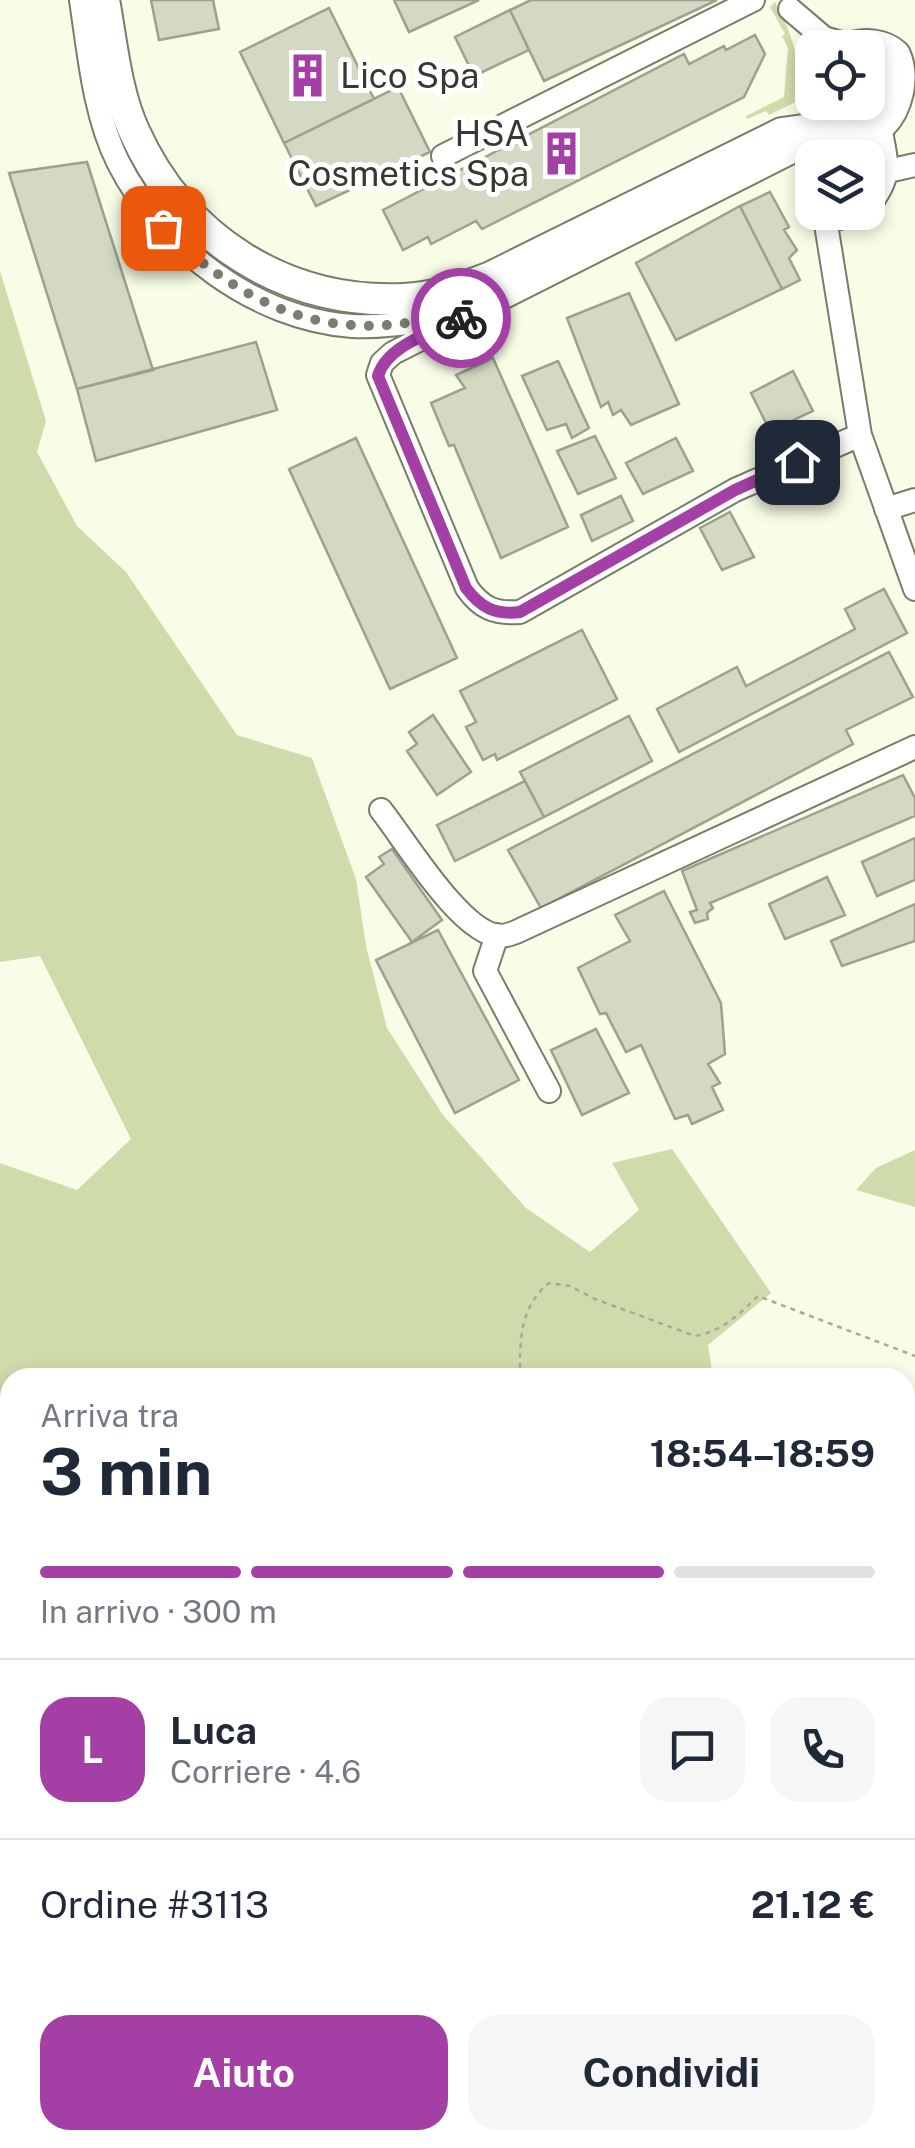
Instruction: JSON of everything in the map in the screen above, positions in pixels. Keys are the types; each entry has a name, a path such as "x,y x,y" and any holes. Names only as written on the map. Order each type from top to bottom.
{"main road":[{"path":"104,0 133,130 186,215 246,260 284,279 324,290 404,300 451,292 795,148"},
{"path":"807,140 825,127 867,135 882,132 904,114 910,99 907,50"},
{"path":"832,120 844,130"}],"street":[{"path":"81,0 102,119 117,160 138,197 190,254 259,300 306,318 351,326 389,325 473,312"},
{"path":"443,156 752,0"},
{"path":"789,5 816,30"},
{"path":"789,5 798,30"},
{"path":"882,132 888,171 885,181"},
{"path":"795,148 393,353 382,363 378,376 466,588 476,602 489,610 520,612 735,490 860,435"},
{"path":"888,171 915,165"},
{"path":"826,230 860,435 915,588"},
{"path":"886,509 915,500"},
{"path":"381,810 461,914 497,935 516,932 915,747"},
{"path":"497,935 485,971 550,1092"}],"path":[{"path":"521,1368 524,1320 532,1298 549,1283 570,1286 695,1336 709,1334 738,1316 758,1296 915,1356"}],"green space":[{"path":"775,2 795,50 795,102 769,115 766,111 747,119 746,116 784,97 788,48 770,7"},
{"path":"0,271 46,421 37,452 77,526 126,572 237,735 312,758 356,879 366,946 387,1028 443,1115 526,1208 590,1252 639,1210 612,1163 672,1149 771,1293 708,1345 712,1368 0,1368 0,1163 77,1190 131,1139 40,956 0,962"},
{"path":"915,1150 915,1207 856,1190 876,1168"}],"building":[{"path":"151,0 213,0 219,29 159,40"},
{"path":"394,0 479,0 409,32"},
{"path":"531,0 717,0 544,81 510,10"},
{"name":"Lico Spa","path":"329,8 374,99 284,143 240,52"},
{"path":"510,10 529,50 474,76 455,37"},
{"name":"HSA Cosmetics Spa","path":"755,35 765,54 744,97 482,229 476,221 431,244 428,237 403,250 383,210 684,54 689,64"},
{"path":"398,87 430,152 316,206 284,143"},
{"path":"87,162 153,370 77,389 9,173"},
{"path":"770,192 789,227 784,230 797,250 789,258 800,280 782,289 740,206"},
{"path":"740,206 782,289 676,340 636,263"},
{"path":"629,293 679,404 631,425 621,410 613,415 608,402 601,407 567,318"},
{"path":"256,342 277,410 96,461 77,389"},
{"path":"493,358 568,527 501,558 454,445 449,446 431,403 465,388 456,375"},
{"path":"558,361 589,428 572,438 566,424 547,430 522,376"},
{"path":"793,371 813,411 770,431 751,393"},
{"path":"595,436 616,478 578,494 557,451"},
{"path":"356,438 457,658 390,689 289,469"},
{"path":"676,438 693,471 643,494 626,463"},
{"path":"621,496 633,521 592,541 581,515"},
{"path":"730,512 754,557 722,570 700,528"},
{"path":"884,589 907,633 679,752 657,709 737,667 746,686 855,629 845,609"},
{"path":"582,630 617,699 497,760 495,754 483,760 466,727 476,722 460,691"},
{"path":"889,652 913,697 846,730 853,744 541,908 508,850"},
{"path":"433,715 471,772 437,795 407,751 417,744 409,732"},
{"path":"629,716 652,761 544,817 520,772"},
{"path":"903,775 915,798 915,816 710,903 713,908 707,913 708,919 695,923 690,912 697,910 682,871"},
{"path":"525,781 544,817 455,861 437,825"},
{"path":"915,838 915,880 877,896 862,862"},
{"path":"392,849 442,920 412,942 366,877 384,864 379,857"},
{"path":"827,877 845,915 785,939 769,904"},
{"path":"664,891 721,1003 725,1054 708,1064 720,1083 712,1087 723,1110 692,1124 688,1115 675,1119 641,1045 626,1052 606,1013 600,1014 578,968 630,941 615,915"},
{"path":"915,904 915,941 842,966 831,941"},
{"path":"438,930 519,1080 455,1113 376,960"},
{"path":"596,1029 629,1093 582,1115 551,1050"}],"way so far":[{"path":"163,228 222,278 259,300 306,318 351,326 389,325 473,312 461,318"}],"place":[{"name":"Lico Spa","path":"307,76"},
{"name":"HSA Cosmetics Spa","path":"562,154"}],"route":[{"path":"461,318 393,353 382,363 378,376 466,588 476,602 489,610 520,612 735,490 797,462"}]}
